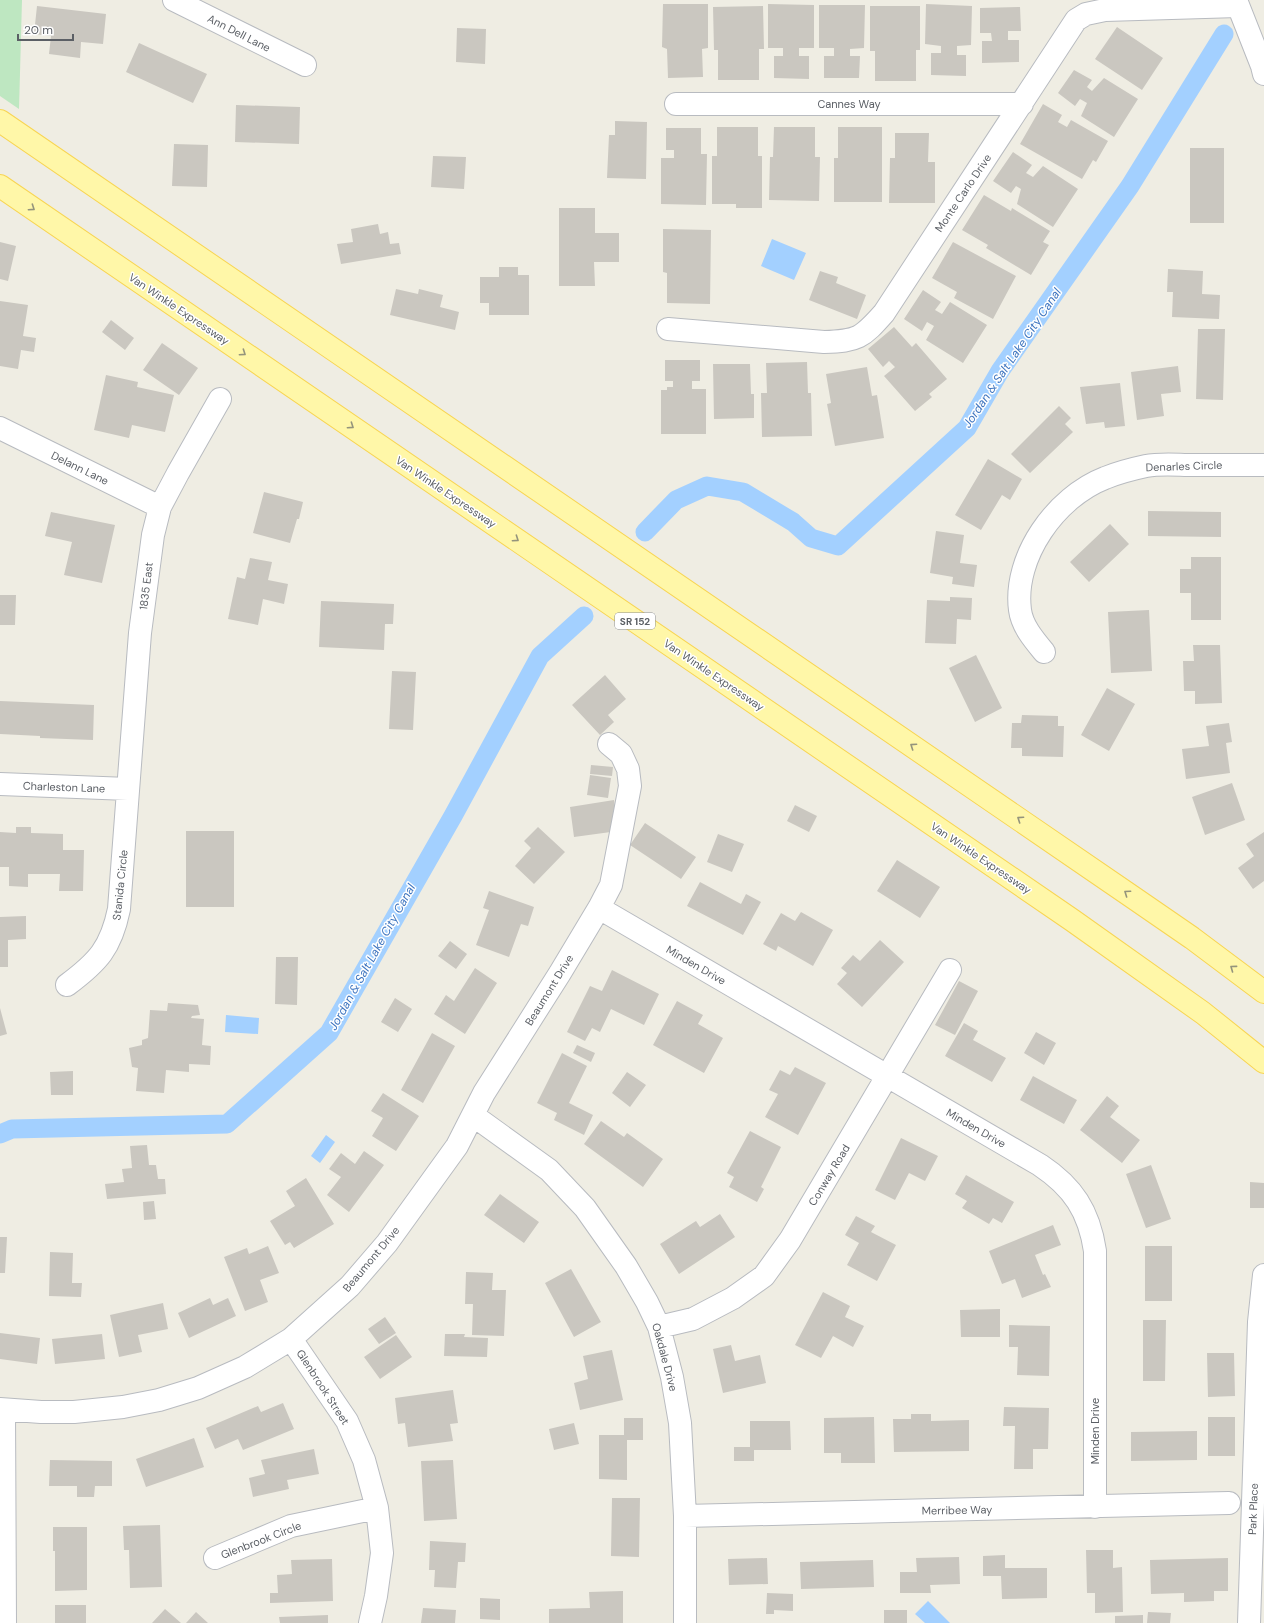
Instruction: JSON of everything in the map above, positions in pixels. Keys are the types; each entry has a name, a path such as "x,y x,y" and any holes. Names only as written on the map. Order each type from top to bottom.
{"main road":[{"path":"0,121 1156,913 1264,992"},
{"name":"Van Winkle Expressway","path":"0,186 1072,920 1203,1013 1264,1062"}],"street":[{"name":"Ann Dell Lane","path":"174,0 305,65"},
{"path":"1237,3 1264,74"},
{"name":"Monte Carlo Drive","path":"668,328 824,342 858,338 884,313 1076,20 1086,14 1105,10 1237,3"},
{"name":"Cannes Way","path":"676,104 1022,104"},
{"name":"1835 East","path":"128,789 144,598 153,535 160,507 220,399"},
{"name":"Delann Lane","path":"0,428 160,507"},
{"name":"Denarles Circle","path":"1044,652 1029,633 1020,611 1020,584 1028,556 1040,534 1060,508 1076,494 1104,478 1147,466 1264,465"},
{"name":"Beaumont Drive","path":"2,1409 74,1412 123,1407 159,1400 198,1388 245,1367 291,1339 350,1286 387,1244 458,1146 484,1093 560,973 611,885 630,786 628,769 621,754 609,744"},
{"name":"Charleston Lane","path":"0,784 128,789"},
{"name":"Stanida Circle","path":"67,985 90,968 100,957 116,924 119,909 128,789"},
{"name":"Minden Drive","path":"599,908 1053,1174 1074,1195 1089,1221 1095,1250 1095,1507"},
{"name":"Conway Road","path":"659,1327 693,1319 733,1298 764,1276 790,1240 950,970"},
{"name":"Oakdale Drive","path":"474,1116 549,1170 585,1208 626,1266 647,1302 659,1327 672,1377 680,1423 684,1516 685,1623"},
{"name":"Park Place","path":"1254,1610 1259,1322 1264,1275"},
{"name":"Glenbrook Street","path":"291,1339 347,1421 364,1460 378,1508 382,1553 376,1596 370,1623"},
{"path":"2,1409 5,1623"},
{"name":"Merribee Way","path":"684,1516 1228,1503"},
{"name":"Glenbrook Circle","path":"215,1558 291,1526 378,1508"}],"green space":[{"path":"0,0 22,0 19,109 0,96"}],"water":[{"path":"772,239 806,253 794,280 761,266"},
{"path":"226,1015 259,1018 258,1034 225,1032"},
{"path":"326,1135 335,1142 320,1163 311,1156"},
{"path":"928,1601 950,1623 925,1623 915,1614"}],"building":[{"path":"663,4 708,4 708,48 702,49 703,77 668,78 667,49 662,47"},
{"path":"768,4 814,5 814,48 799,48 799,56 809,56 809,79 774,78 774,56 783,56 783,48 768,48"},
{"path":"926,4 972,6 971,45 957,46 957,55 966,55 966,76 931,75 931,53 941,53 941,46 925,44"},
{"path":"819,5 865,5 864,48 850,49 850,56 860,56 859,78 824,78 824,56 834,56 834,48 819,48"},
{"path":"37,6 106,14 103,44 81,42 80,58 49,54 51,36 34,34"},
{"path":"763,6 764,49 759,49 759,80 718,80 718,50 714,50 713,7"},
{"path":"870,6 920,6 920,50 916,50 916,81 875,81 875,51 870,51"},
{"path":"1020,7 1021,31 1008,31 1008,40 1019,40 1019,62 982,63 982,41 992,41 991,33 980,33 980,8"},
{"path":"1117,27 1163,58 1142,90 1095,59"},
{"path":"457,28 486,29 485,64 456,62"},
{"path":"139,43 207,74 193,103 126,72"},
{"path":"1074,70 1092,80 1087,87 1092,91 1104,78 1138,99 1114,137 1081,116 1087,103 1080,99 1075,106 1058,93"},
{"path":"1043,104 1062,115 1058,122 1067,127 1071,120 1108,141 1096,162 1093,160 1082,179 1020,144"},
{"path":"236,105 300,107 299,144 235,142"},
{"path":"615,121 647,122 646,179 607,178 609,135 615,135"},
{"path":"717,127 758,127 758,156 762,156 762,208 736,208 736,204 712,204 712,156 717,156"},
{"path":"774,127 815,127 815,157 820,157 819,201 769,200 770,157 773,157"},
{"path":"838,127 882,127 882,202 834,202 834,158 838,158"},
{"path":"666,128 701,128 701,154 707,154 706,205 661,204 661,158 674,158 674,150 666,150"},
{"path":"895,133 929,133 928,162 935,162 935,203 889,203 890,158 895,158"},
{"path":"174,144 208,145 207,187 172,186"},
{"path":"1190,148 1224,148 1224,223 1190,223"},
{"path":"1013,152 1032,165 1026,173 1033,177 1043,166 1078,189 1053,227 1017,204 1021,189 1016,186 1011,193 993,181"},
{"path":"433,156 466,157 464,189 431,187"},
{"path":"984,195 1011,211 1012,208 1050,231 1043,242 1049,245 1031,275 986,248 988,245 962,230"},
{"path":"559,208 595,208 595,233 619,233 619,262 594,262 595,286 559,286"},
{"path":"378,224 380,234 388,232 390,244 399,243 401,254 341,264 337,244 353,242 351,229"},
{"path":"663,229 711,230 710,304 667,303 667,273 663,272"},
{"path":"0,242 16,246 8,281 0,279"},
{"path":"953,242 1016,276 993,319 954,298 957,292 932,278"},
{"path":"499,267 518,267 518,275 529,275 529,315 489,315 489,303 480,303 480,277 499,277"},
{"path":"1168,269 1203,271 1202,294 1220,295 1219,319 1172,317 1173,292 1167,292"},
{"path":"820,271 838,277 836,283 866,295 857,319 809,300"},
{"path":"396,289 418,294 419,289 443,295 440,307 459,312 455,330 390,315"},
{"path":"923,290 941,302 935,310 942,314 950,302 987,325 963,363 926,340 934,326 927,322 922,331 904,319"},
{"path":"0,301 28,305 23,336 36,338 34,352 21,350 18,369 0,366"},
{"path":"111,320 134,338 125,350 102,332"},
{"path":"894,327 912,347 916,343 947,379 929,394 932,397 915,411 884,376 895,367 889,361 883,367 868,349"},
{"path":"1198,329 1225,329 1223,400 1196,399"},
{"path":"162,343 198,368 179,395 143,370"},
{"path":"665,360 700,360 700,381 692,381 692,389 706,389 706,434 661,434 661,390 667,390 667,387 673,387 673,381 665,381"},
{"path":"807,362 808,393 811,393 812,436 762,437 761,393 767,393 766,363"},
{"path":"713,364 750,364 751,394 754,394 754,418 714,419"},
{"path":"1178,366 1181,392 1161,394 1164,416 1137,420 1131,372"},
{"path":"867,367 872,396 877,395 884,438 835,446 827,404 831,403 826,374"},
{"path":"106,375 138,382 137,387 174,395 165,432 132,425 129,438 94,430"},
{"path":"1120,383 1125,426 1105,428 1104,422 1086,424 1080,387"},
{"path":"1059,406 1071,418 1065,424 1073,432 1030,473 1011,454"},
{"path":"988,459 1022,479 1010,500 1002,495 981,530 955,515"},
{"path":"264,492 303,502 299,519 297,519 290,543 253,533"},
{"path":"1148,511 1221,512 1221,537 1148,536"},
{"path":"51,512 115,525 102,583 64,575 72,542 45,536"},
{"path":"1110,524 1129,544 1089,582 1070,562"},
{"path":"936,531 964,535 960,563 977,565 974,587 952,584 953,577 930,573"},
{"path":"1191,557 1221,557 1221,620 1191,620 1191,593 1180,593 1180,569 1191,569"},
{"path":"250,558 272,562 268,580 288,584 284,604 263,599 258,625 228,619 237,577 245,579"},
{"path":"0,595 16,595 15,625 0,625"},
{"path":"950,597 972,598 971,620 957,619 956,644 925,643 927,600 950,601"},
{"path":"321,601 394,604 393,624 385,624 384,650 319,647"},
{"path":"1149,610 1152,671 1111,673 1108,612"},
{"path":"1193,645 1220,645 1222,703 1195,704 1195,691 1184,691 1183,661 1194,661"},
{"path":"976,655 1002,708 975,722 949,668"},
{"path":"392,671 416,672 413,730 389,729"},
{"path":"605,675 626,699 608,715 614,722 600,735 572,705"},
{"path":"1107,688 1135,704 1109,751 1081,735"},
{"path":"0,701 94,705 93,740 40,738 40,736 0,734"},
{"path":"1022,715 1058,716 1058,726 1064,726 1063,757 1022,756 1022,748 1011,748 1012,723 1021,723"},
{"path":"1229,723 1232,742 1226,743 1230,773 1186,779 1182,749 1209,746 1206,726"},
{"path":"591,765 613,767 612,776 590,774"},
{"path":"590,775 611,778 608,798 587,795"},
{"path":"1232,783 1245,820 1205,835 1192,797"},
{"path":"614,800 618,831 574,837 570,807"},
{"path":"795,805 817,816 809,832 787,821"},
{"path":"645,823 696,857 681,879 630,845"},
{"path":"16,827 31,827 31,833 63,834 63,850 84,850 83,891 59,891 60,874 28,874 28,887 9,886 9,867 0,867 0,832 16,833"},
{"path":"538,827 565,852 534,884 515,866 531,848 524,841"},
{"path":"186,831 234,831 234,907 186,907"},
{"path":"1264,832 1264,881 1253,889 1238,868 1254,856 1246,844"},
{"path":"718,834 744,844 732,872 707,862"},
{"path":"897,860 940,887 920,918 877,891"},
{"path":"700,882 741,904 746,894 761,902 743,935 687,906"},
{"path":"489,891 534,907 528,926 521,924 509,957 476,945 489,910 483,908"},
{"path":"801,912 833,930 813,966 778,946 776,951 763,944 781,913 795,921"},
{"path":"26,916 26,939 8,940 8,967 0,967 0,917"},
{"path":"880,940 904,962 862,1007 837,984 847,973 841,968 853,955 860,961"},
{"path":"450,941 467,954 456,969 438,956"},
{"path":"276,957 298,957 297,1005 275,1004"},
{"path":"475,968 497,983 465,1034 434,1014 446,995 454,1001"},
{"path":"612,970 659,994 644,1025 611,1009 600,1032 592,1028 585,1041 567,1032 590,986 602,991"},
{"path":"959,981 978,991 955,1035 935,1025"},
{"path":"395,998 412,1009 398,1032 381,1022"},
{"path":"677,1001 703,1015 698,1024 723,1038 704,1073 653,1045"},
{"path":"168,1003 198,1005 200,1015 192,1016 191,1018 204,1019 202,1045 211,1046 210,1065 189,1064 189,1072 166,1070 164,1093 136,1091 138,1068 132,1067 129,1048 142,1045 142,1040 148,1038 150,1010 167,1011"},
{"path":"0,1008 7,1034 0,1036"},
{"path":"964,1023 978,1031 973,1040 1006,1058 992,1082 945,1056"},
{"path":"1036,1032 1056,1043 1044,1065 1024,1053"},
{"path":"432,1033 455,1046 423,1103 401,1090"},
{"path":"577,1045 595,1053 591,1062 573,1053"},
{"path":"562,1053 587,1066 569,1103 593,1115 584,1135 554,1120 557,1113 537,1103"},
{"path":"795,1067 826,1083 798,1135 765,1117 778,1094 769,1090 780,1070 790,1075"},
{"path":"73,1071 73,1095 51,1095 50,1072"},
{"path":"627,1072 646,1085 630,1107 612,1093"},
{"path":"1033,1076 1077,1100 1064,1124 1020,1100"},
{"path":"383,1093 419,1116 396,1151 372,1136 383,1118 371,1111"},
{"path":"1107,1096 1119,1106 1110,1117 1140,1140 1122,1163 1080,1130"},
{"path":"601,1121 624,1137 627,1133 663,1159 643,1187 584,1144"},
{"path":"750,1131 781,1147 761,1187 764,1189 757,1202 729,1187 734,1177 727,1173"},
{"path":"901,1138 938,1156 925,1181 909,1173 895,1200 875,1190"},
{"path":"147,1145 149,1165 156,1165 158,1179 165,1179 166,1194 107,1199 105,1184 124,1182 122,1169 132,1168 130,1146"},
{"path":"364,1151 384,1165 349,1212 327,1195 341,1177 329,1169 341,1153 355,1164"},
{"path":"1151,1165 1171,1219 1146,1228 1126,1174"},
{"path":"966,1175 1014,1202 1002,1223 993,1218 989,1224 962,1208 967,1201 955,1194"},
{"path":"306,1178 334,1224 294,1248 290,1242 285,1245 270,1221 295,1206 286,1191"},
{"path":"1250,1182 1264,1183 1264,1208 1250,1208"},
{"path":"500,1194 539,1222 524,1243 484,1215"},
{"path":"154,1201 156,1219 144,1220 143,1202"},
{"path":"720,1214 735,1237 679,1274 660,1244 696,1221 700,1227"},
{"path":"856,1216 875,1226 871,1232 896,1245 877,1281 847,1265 859,1243 845,1235"},
{"path":"1053,1225 1061,1245 1035,1255 1043,1275 1045,1274 1051,1287 1022,1298 1015,1279 1002,1284 989,1251"},
{"path":"0,1237 7,1237 5,1273 0,1273"},
{"path":"268,1246 279,1273 260,1280 268,1302 245,1311 224,1257 247,1248 249,1254"},
{"path":"1145,1246 1172,1246 1172,1301 1145,1301"},
{"path":"50,1252 73,1253 72,1283 82,1283 81,1297 49,1296"},
{"path":"571,1269 601,1322 574,1337 545,1283"},
{"path":"466,1272 493,1273 492,1290 506,1290 504,1336 472,1335 473,1304 465,1304"},
{"path":"823,1292 850,1306 845,1317 864,1326 853,1347 833,1336 821,1358 795,1345"},
{"path":"210,1298 213,1305 228,1298 236,1316 189,1338 178,1313"},
{"path":"163,1303 168,1329 138,1335 142,1352 119,1357 110,1315"},
{"path":"1000,1309 1000,1337 961,1337 960,1310"},
{"path":"385,1317 396,1333 379,1344 368,1329"},
{"path":"1143,1320 1166,1320 1165,1381 1143,1381"},
{"path":"1009,1325 1050,1326 1049,1376 1017,1375 1018,1347 1009,1347"},
{"path":"0,1333 40,1338 37,1364 0,1359"},
{"path":"102,1334 105,1359 55,1364 52,1339"},
{"path":"445,1334 465,1334 464,1337 488,1338 487,1357 444,1356"},
{"path":"396,1335 412,1357 380,1379 364,1357"},
{"path":"731,1345 735,1361 760,1355 766,1383 723,1393 713,1349"},
{"path":"612,1350 623,1400 580,1410 574,1383 588,1379 583,1356"},
{"path":"1207,1353 1234,1353 1235,1396 1208,1397"},
{"path":"453,1390 458,1423 450,1424 453,1441 408,1447 405,1423 398,1424 395,1398"},
{"path":"283,1403 294,1429 243,1450 238,1439 215,1449 206,1428 258,1406 261,1412"},
{"path":"1004,1407 1049,1408 1048,1449 1033,1449 1033,1469 1014,1469 1015,1426 1003,1426"},
{"path":"911,1414 931,1414 931,1421 969,1420 969,1451 894,1452 893,1419 911,1419"},
{"path":"874,1417 875,1463 841,1463 841,1453 824,1453 824,1418"},
{"path":"1208,1417 1235,1417 1235,1456 1208,1456"},
{"path":"624,1418 643,1418 643,1440 627,1440 627,1480 599,1479 599,1435 624,1435"},
{"path":"750,1421 790,1421 791,1450 754,1450 754,1461 734,1461 734,1447 750,1447"},
{"path":"574,1423 579,1444 554,1450 549,1429"},
{"path":"1197,1431 1197,1460 1131,1461 1131,1432"},
{"path":"194,1438 204,1467 146,1487 136,1459"},
{"path":"314,1449 319,1474 287,1480 289,1489 253,1497 249,1478 265,1474 261,1460"},
{"path":"50,1460 112,1461 112,1486 95,1486 94,1497 77,1497 77,1486 49,1486"},
{"path":"453,1460 457,1519 424,1521 421,1461"},
{"path":"612,1498 640,1498 639,1557 611,1556"},
{"path":"160,1525 162,1587 130,1588 129,1550 124,1550 123,1526"},
{"path":"53,1527 87,1527 87,1590 55,1591 55,1551 53,1551"},
{"path":"430,1541 466,1543 465,1562 458,1562 456,1588 434,1587 435,1570 429,1570"},
{"path":"1086,1550 1113,1550 1113,1568 1122,1567 1123,1612 1095,1613 1095,1593 1087,1593"},
{"path":"1005,1555 1005,1568 1047,1568 1047,1598 1002,1599 1001,1576 983,1576 983,1556"},
{"path":"959,1557 960,1584 930,1585 931,1593 900,1593 900,1572 917,1572 916,1558"},
{"path":"767,1558 768,1584 729,1585 728,1559"},
{"path":"1228,1558 1228,1591 1214,1591 1214,1601 1184,1602 1184,1593 1151,1594 1150,1560"},
{"path":"332,1559 333,1601 270,1603 270,1593 278,1593 277,1575 292,1574 291,1560"},
{"path":"873,1560 874,1587 801,1589 800,1562"},
{"path":"623,1591 623,1623 549,1623 549,1609 590,1608 589,1592"},
{"path":"767,1593 793,1594 793,1611 774,1610 774,1614 766,1614"},
{"path":"480,1598 500,1599 500,1620 480,1619"},
{"path":"55,1605 86,1605 86,1623 55,1623"},
{"path":"423,1608 456,1610 455,1623 421,1623"},
{"path":"165,1609 181,1623 152,1623"},
{"path":"884,1610 907,1610 907,1623 884,1623"},
{"path":"196,1612 208,1623 186,1623"},
{"path":"1148,1612 1171,1613 1170,1623 1147,1623"},
{"path":"328,1615 328,1623 280,1623 279,1617"},
{"path":"1143,1615 1143,1623 1115,1623 1115,1616"}],"waterway":[{"name":"Jordan & Salt Lake City Canal","path":"645,532 676,500 707,486 743,492 793,522 811,538 838,546 967,428 1000,371 1130,186 1224,34"},
{"name":"Jordan & Salt Lake City Canal","path":"0,1134 12,1129 227,1124 329,1033 453,816 540,656 584,616"}]}
